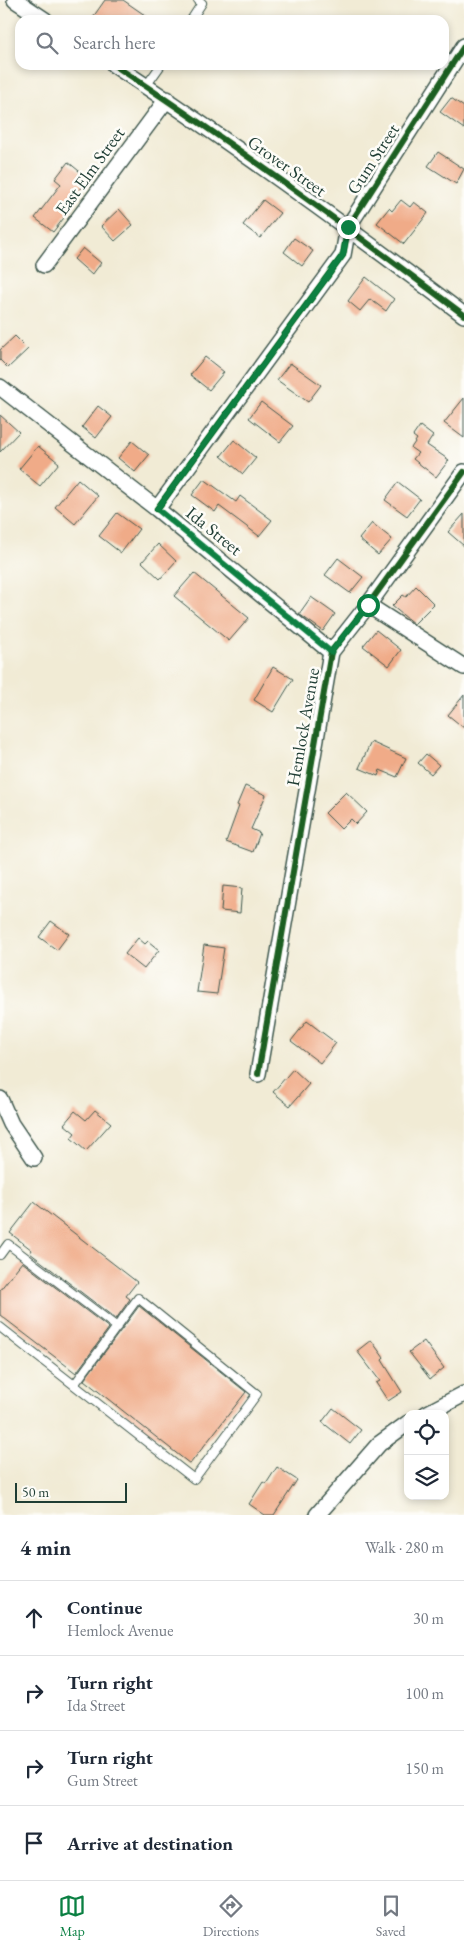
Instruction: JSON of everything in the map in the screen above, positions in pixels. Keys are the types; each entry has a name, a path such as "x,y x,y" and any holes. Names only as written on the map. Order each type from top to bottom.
{"street":[{"path":"15,0 38,15"},
{"name":"Gum Street","path":"449,69 464,46"},
{"name":"Grover Street","path":"122,70 167,99 348,227 464,315"},
{"name":"Gum Street","path":"157,509 343,255 348,227 449,70"},
{"name":"East Elm Street","path":"44,265 167,99"},
{"name":"Ida Street","path":"0,387 157,509 331,652"},
{"name":"Hemlock Avenue","path":"258,1074 331,652 368,605 464,472"},
{"path":"368,605 464,666"},
{"path":"0,1099 11,1124 34,1158"},
{"path":"434,1410 464,1394"},
{"path":"317,1515 379,1444 404,1426"}],"lane":[{"path":"194,15 201,1"},
{"path":"146,86 157,70"},
{"path":"0,1256 8,1244 117,1328"},
{"path":"0,1327 74,1385 194,1479 258,1394 138,1298 74,1385"}],"building":[{"path":"105,0 123,0 145,15 94,15"},
{"path":"451,98 464,107 464,129 440,112"},
{"path":"438,152 464,169 456,184 428,166"},
{"path":"68,162 84,175 79,181 84,185 66,207 70,210 53,232 35,218 61,184 55,179"},
{"path":"263,200 280,213 260,238 243,225"},
{"path":"401,200 410,207 414,202 428,213 404,244 377,223 389,208 392,211"},
{"path":"119,209 133,225 115,241 101,226"},
{"path":"294,238 313,251 302,266 284,252"},
{"path":"83,248 101,263 92,275 74,259"},
{"path":"366,277 394,299 386,311 370,299 360,311 348,301"},
{"path":"15,336 28,349 8,368 0,360 0,350"},
{"path":"205,357 224,372 209,390 190,375"},
{"path":"290,363 321,385 308,402 277,380"},
{"path":"464,398 464,438 444,423"},
{"path":"261,402 293,426 280,442 249,418"},
{"path":"98,406 112,417 96,438 82,427"},
{"path":"0,415 19,432 0,452"},
{"path":"420,426 433,436 427,445 449,460 436,477 413,459 418,453 411,448 417,439 413,436"},
{"path":"234,440 256,458 243,474 221,456"},
{"path":"132,441 149,455 135,472 118,458"},
{"path":"38,446 59,463 40,486 19,469"},
{"path":"78,479 98,496 75,524 55,507"},
{"path":"204,479 236,502 240,496 272,520 259,536 219,506 215,512 192,495"},
{"path":"398,482 420,499 407,516 385,500"},
{"path":"117,513 139,529 121,553 99,536"},
{"path":"464,514 464,546 448,532"},
{"path":"372,523 392,539 378,555 359,539"},
{"path":"158,544 176,561 160,579 142,562"},
{"path":"338,558 363,577 350,593 325,575"},
{"path":"194,573 249,618 229,641 174,596"},
{"path":"416,586 434,604 414,624 392,606 403,595 406,597"},
{"path":"311,597 335,614 323,631 299,614"},
{"path":"376,630 401,650 389,666 363,646"},
{"path":"273,667 293,679 273,712 254,700"},
{"path":"464,695 464,728 448,715"},
{"path":"371,742 406,758 397,777 380,770 378,776 359,768"},
{"path":"426,754 439,765 431,774 418,763"},
{"path":"245,786 266,795 251,829 260,833 253,852 226,842"},
{"path":"346,792 367,812 356,824 351,819 341,829 325,813"},
{"path":"223,886 242,888 240,913 221,911"},
{"path":"51,921 69,934 57,950 39,937"},
{"path":"138,938 145,944 148,941 159,950 144,969 125,954"},
{"path":"204,945 224,948 217,994 197,992"},
{"path":"307,1021 336,1043 320,1063 291,1041"},
{"path":"293,1069 309,1084 290,1106 273,1092"},
{"path":"95,1110 111,1123 86,1151 71,1138 75,1133 64,1124 75,1111 86,1120"},
{"path":"34,1202 137,1282 126,1296 130,1299 116,1319 30,1253 32,1250 10,1233"},
{"path":"22,1262 109,1328 76,1373 0,1315 0,1290"},
{"path":"139,1306 246,1392 190,1464 84,1380"},
{"path":"371,1340 384,1358 382,1360 402,1392 388,1401 376,1383 380,1381 357,1351"},
{"path":"424,1341 444,1368 430,1379 409,1352"},
{"path":"333,1408 361,1430 350,1444 322,1422"},
{"path":"277,1467 297,1480 274,1515 265,1515 249,1504 263,1482 266,1484"}],"cycle path":[{"path":"449,69 464,46"},
{"path":"121,70 291,187 464,315"},
{"path":"157,509 343,255 348,227 449,70"},
{"path":"258,1074 331,652 368,605 464,472"}],"route":[{"path":"348,227 343,255 157,509 331,652 368,605"}]}
